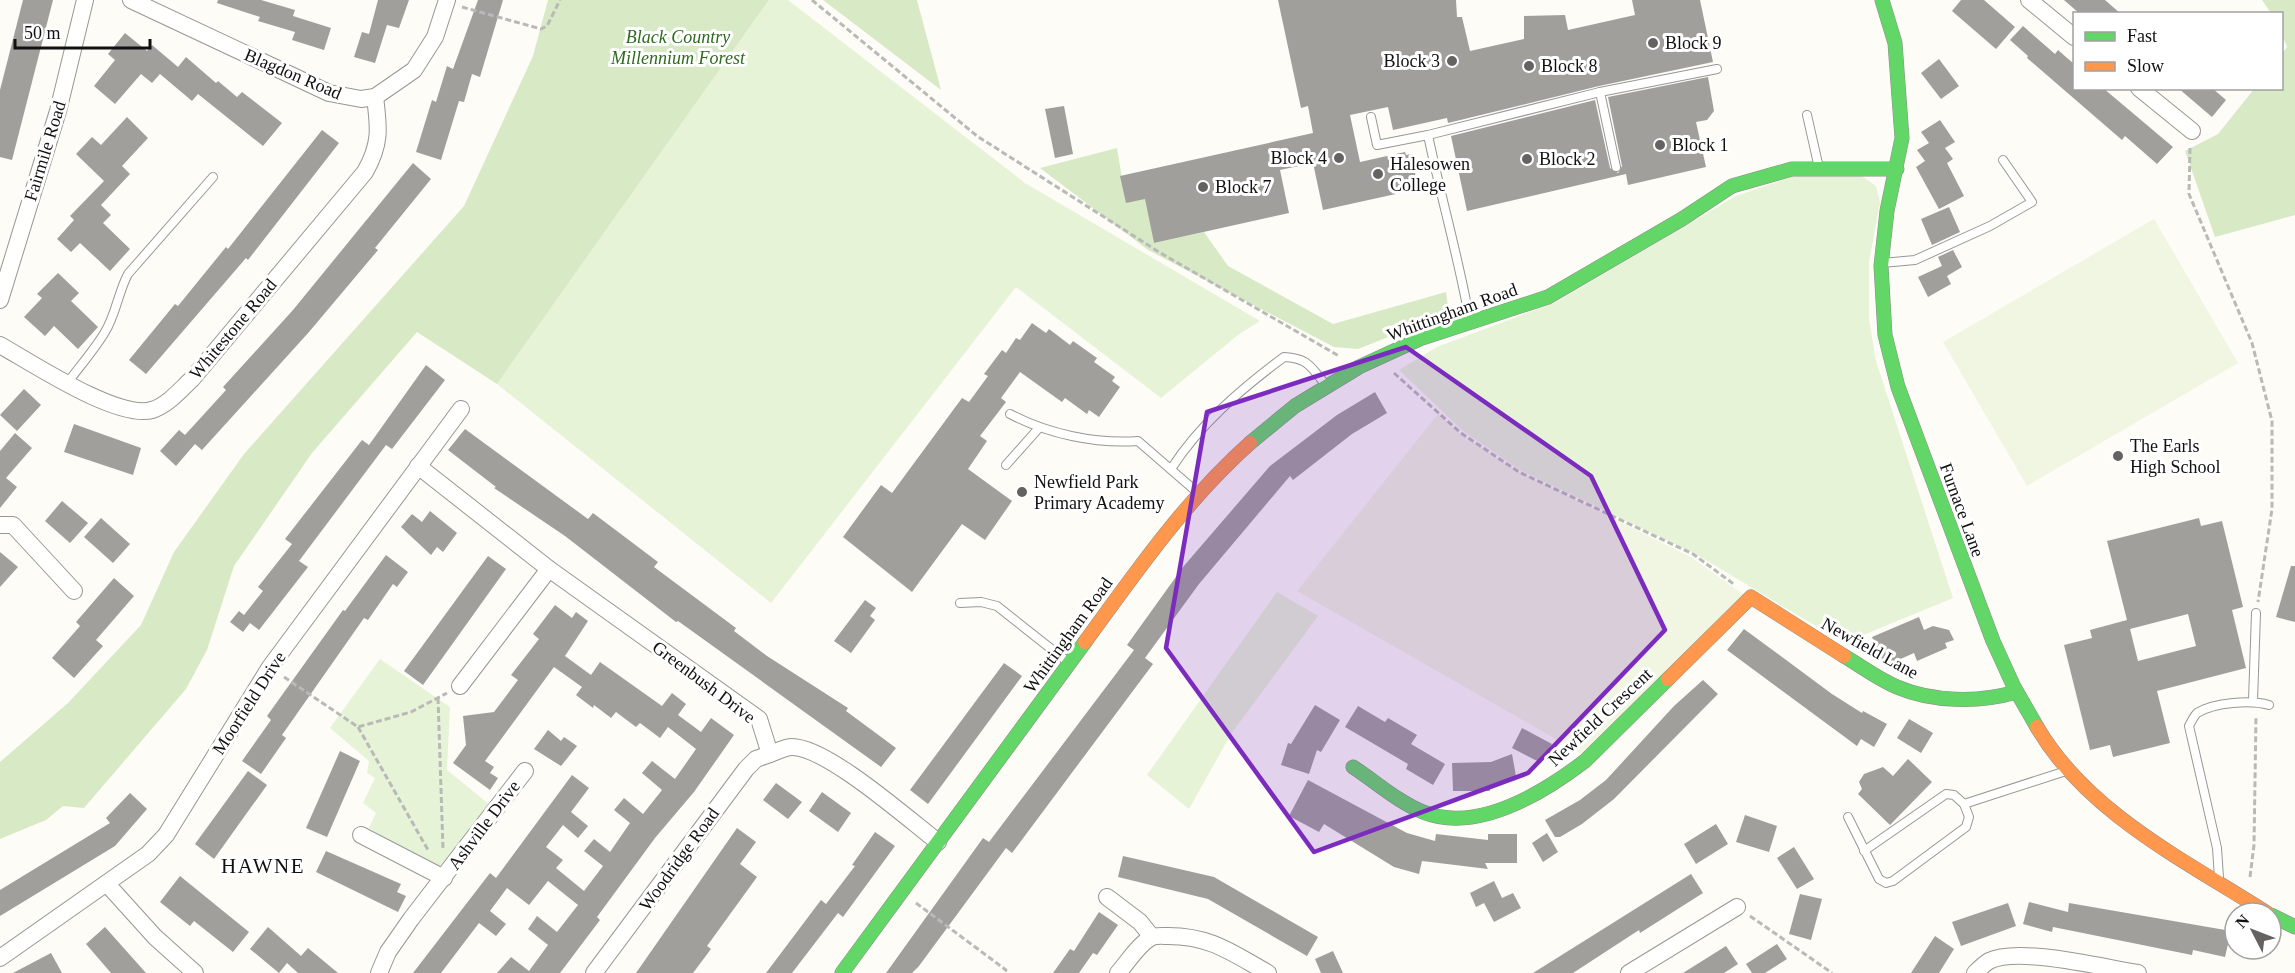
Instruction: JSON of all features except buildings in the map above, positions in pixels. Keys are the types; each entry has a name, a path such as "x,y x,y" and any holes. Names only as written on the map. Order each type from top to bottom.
{"street":[{"name":"Fairmile Road","path":"0,300 58,111 85,0"},
{"name":"Blagdon Road","path":"131,0 328,93 361,99 375,97"},
{"name":"Furnace Lane","path":"1882,0 1895,43 1900,84 1902,138 1887,211 1882,263 1885,335 1898,387 1990,635 2016,692 2046,742 2079,783 2144,834 2249,901"},
{"path":"2029,0 2073,36"},
{"path":"375,97 414,70 435,37 447,1"},
{"path":"2141,90 2192,131"},
{"name":"Whitestone Road","path":"0,345 114,407 136,412 153,410 169,401 192,379 365,172 376,153 379,129 375,97"},
{"name":"Whittingham Road","path":"842,973 1157,544 1198,493 1254,439 1326,386 1359,367 1422,338 1548,297 1682,219 1732,186 1792,169 1897,169"},
{"name":"Moorfield Drive","path":"0,958 148,855 166,835 270,667 461,409"},
{"name":"Greenbush Drive","path":"418,466 549,569 759,719 770,754"},
{"path":"0,525 13,525 74,591"},
{"path":"460,686 549,569"},
{"name":"Newfield Lane","path":"1751,597 1895,686 1922,696 1992,699 2016,692"},
{"name":"Newfield Crescent","path":"1353,767 1431,815 1479,814 1516,804 1565,777 1585,761 1751,597"},
{"path":"770,754 790,746 817,754 833,762 938,842"},
{"name":"Woodridge Road","path":"594,973 746,769 756,759 770,754"},
{"name":"Ashville Drive","path":"379,973 388,952 525,771"},
{"name":"Ashville Drive","path":"361,836 444,878"},
{"path":"107,884 155,937 195,973"},
{"path":"1107,897 1140,922 1152,937"},
{"path":"1629,973 1737,907"},
{"path":"1119,973 1141,946 1152,937 1198,937 1224,948 1268,973"},
{"path":"1975,973 1990,960 2018,956 2061,960 2138,973"}],"lane":[{"path":"1371,117 1377,145 1428,135 1600,92 1717,69"},
{"path":"1600,92 1616,167"},
{"path":"1807,115 1819,168"},
{"path":"1428,135 1444,213 1458,258 1470,322"},
{"path":"1882,263 1915,260 1990,226 2032,202 2003,160"},
{"path":"68,382 105,332 115,311 118,292 128,274 213,177"},
{"path":"1171,469 1188,442 1215,415 1284,357 1299,357 1309,364 1326,386"},
{"path":"1010,414 1038,429 1116,443 1138,441 1198,493"},
{"path":"1006,465 1038,429"},
{"path":"960,603 981,602 997,606 1069,664"},
{"path":"2255,701 2256,613"},
{"path":"2220,882 2217,848 2189,726 2196,714 2215,707 2255,701 2269,705"},
{"path":"1964,804 2069,770"},
{"path":"1848,818 1864,850 1879,879 1886,883 1893,881 1966,827 1969,817 1964,804 1954,795 1946,794 1864,850"}],"path":[{"path":"447,1 542,29 547,26 560,0"},
{"path":"812,0 977,136 1159,252 1359,367"},
{"path":"2192,131 2189,194 2252,343 2272,421 2272,509 2256,613"},
{"path":"1377,359 1412,387 1461,433 1519,472 1693,554 1751,597"},
{"path":"270,667 358,727 444,878"},
{"path":"358,727 411,712 460,686"},
{"path":"438,698 444,878"},
{"path":"2249,882 2254,845 2255,701"},
{"path":"901,892 1006,970 1004,973"},
{"path":"1737,907 1832,973"}],"highlighted area":[{"path":"1406,347 1591,476 1665,630 1528,773 1314,852 1166,648 1207,412"}],"green space":[{"name":"Black Country Millennium Forest","path":"548,0 769,0 497,384 417,332 312,453 234,566 207,650 186,689 84,808 63,806 46,820 0,839 0,762 68,703 141,625 174,552 244,454 464,206 533,56"},
{"path":"769,0 788,0 1025,183 1260,321 1238,335 1161,398 1016,287 771,603 497,384"},
{"path":"823,0 917,0 941,90"},
{"path":"2262,0 2295,0 2295,215 2215,237 2185,151 2218,134 2253,90 2283,90 2283,53 2287,47 2283,37 2283,12 2270,12"},
{"path":"1117,148 1126,202 1146,198 1154,243 1204,232 1228,266 1333,324 1446,292 1449,313 1358,349 1334,347 1148,250 1040,168"},
{"path":"1795,176 1862,176 1876,186 1880,203 1869,262 1869,319 1876,361 1953,598 1844,643 1694,553 1520,470 1463,431 1399,370 1437,347 1554,303 1736,196"},
{"path":"2154,219 2238,363 2027,486 1943,342"},
{"path":"1438,414 1460,434 1519,472 1691,557 1744,595 1582,754 1297,591"},
{"path":"1277,592 1318,616 1231,734 1189,809 1147,775"},
{"path":"380,659 450,707 447,770 490,805 437,870 369,828 376,813 363,803 375,778 367,773 369,761 330,728"}],"traffic: fast":[{"path":"1882,0 1895,43 1902,138 1887,211 1881,266 1885,335 1898,387 1993,641 2014,687 2037,727"},
{"path":"1250,443 1295,406 1359,367 1422,338 1548,297 1682,219 1732,186 1792,169 1897,169"},
{"path":"842,973 1085,642"},
{"path":"1844,656 1890,684 1925,696 1971,699 2002,696 2016,692"},
{"path":"1353,767 1396,797 1423,812 1444,817 1466,818 1487,814 1530,797 1585,761 1668,679"},
{"path":"2283,921 2295,927"}],"traffic: slow":[{"path":"1085,642 1183,513 1226,465 1250,443"},
{"path":"1668,679 1751,597 1844,656"},
{"path":"2037,727 2058,758 2110,810 2140,833 2248,901"}],"place":[{"name":"Block 9","path":"1653,43"},
{"name":"Block 3","path":"1452,61"},
{"name":"Block 8","path":"1529,66"},
{"name":"Block 1","path":"1660,145"},
{"name":"Block 4","path":"1339,158"},
{"name":"Block 2","path":"1527,159"},
{"name":"Halesowen College","path":"1378,174"},
{"name":"Block 7","path":"1203,187"},
{"name":"The Earls High School","path":"2118,456"},
{"name":"Newfield Park Primary Academy","path":"1022,492"}],"district":[{"name":"HAWNE","path":"263,866"}]}
